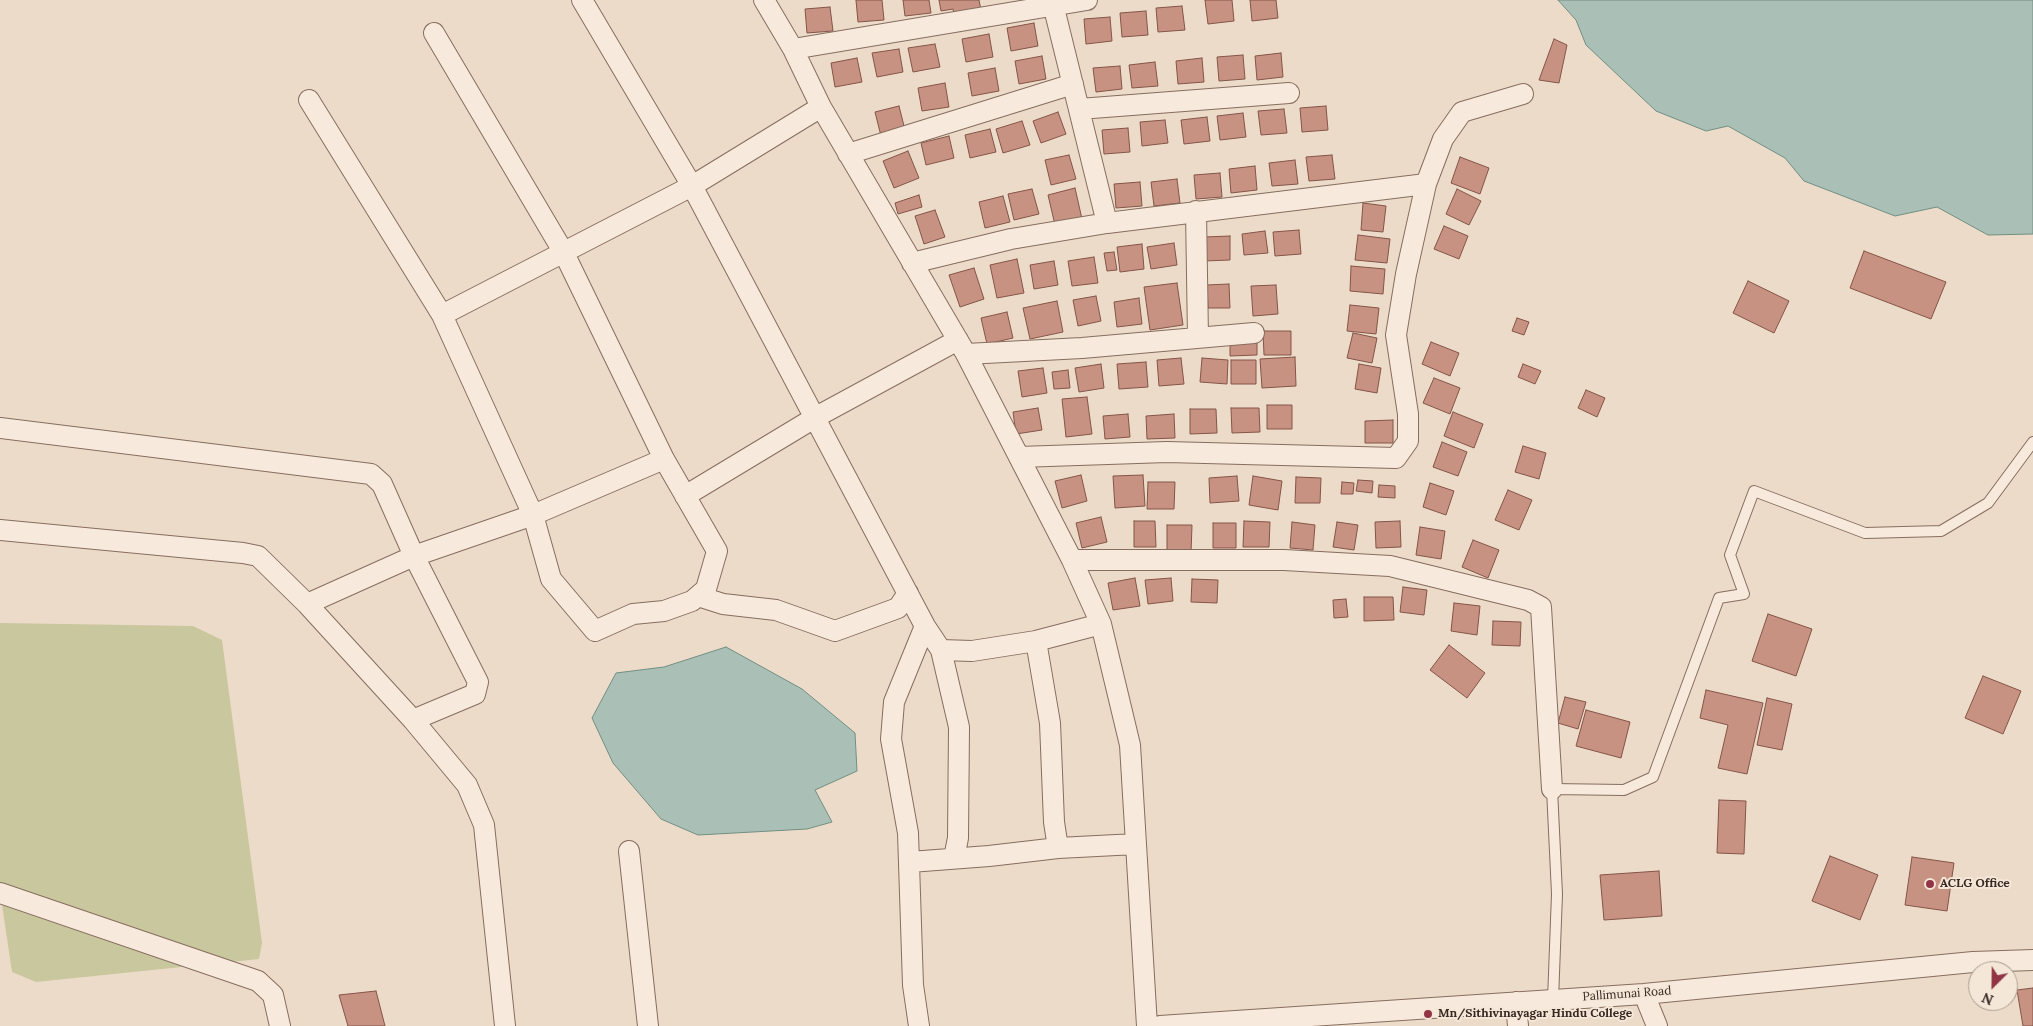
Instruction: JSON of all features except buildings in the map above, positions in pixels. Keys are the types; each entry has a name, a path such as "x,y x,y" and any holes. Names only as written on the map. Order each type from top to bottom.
{"street":[{"path":"582,0 692,186 925,626 941,650 959,727 958,838 954,858"},
{"path":"764,0 793,49 821,108 962,347 1072,560 1100,624 1130,744 1147,1026"},
{"path":"793,49 1052,3 1087,0"},
{"path":"1052,3 1107,222"},
{"path":"309,100 442,315 533,514 551,579 603,626 633,614 664,611 695,599 706,589 717,551 664,460 564,252 434,33"},
{"path":"848,154 1072,84"},
{"path":"1079,110 1289,93"},
{"path":"1020,457 1168,452 1371,459 1396,458 1408,441 1408,414 1396,335 1406,274 1426,184 1443,138 1462,112 1523,94"},
{"path":"442,315 692,186 821,108"},
{"path":"912,263 1011,239 1107,222 1426,184"},
{"path":"1196,211 1198,338"},
{"path":"685,496 816,417 962,347 1198,338 1254,334"},
{"path":"0,428 371,474 382,484 414,556 478,682 474,694 412,720"},
{"path":"307,604 414,556 533,514 664,460"},
{"path":"0,530 243,552 258,556 307,604 412,720 467,785 484,825 505,1026"},
{"path":"1072,560 1284,560 1390,566 1528,600 1541,607 1552,789"},
{"path":"695,599 776,610 835,630 898,608 908,592"},
{"path":"941,650 972,651 1036,640 1100,624"},
{"path":"919,1026 913,985 908,833 891,739 894,702 925,626"},
{"path":"1036,640 1050,723 1054,822 1058,848"},
{"path":"910,862 1058,848 1136,844"},
{"path":"629,850 648,1026"},
{"path":"0,893 258,981 273,995 280,1026"},
{"name":"Pallimunai Road","path":"1160,1026 1644,994 1973,962 2033,960"},
{"path":"1644,994 1657,1026"},
{"path":"1516,1002 1518,1026"}],"lane":[{"path":"1553,1000 1557,894 1552,789 1624,790 1654,777 1719,598 1744,594 1730,555 1754,491 1865,534 1941,531 1988,503 2033,442"}],"shaded area":[{"path":"1558,0 2033,0 2033,234 1988,235 1937,207 1895,216 1804,181 1785,158 1728,126 1706,131 1656,111 1586,45 1576,20"},
{"path":"0,623 193,626 222,640 262,943 259,959 36,982 12,972 0,891"},
{"path":"726,647 802,689 855,733 857,771 815,790 832,822 807,829 698,835 661,819 613,763 592,718 616,673 664,667"}],"place":[{"name":"ACLG Office","path":"1930,884"},
{"name":"Mn/Sithivinayagar Hindu College","path":"1428,1014"}]}
